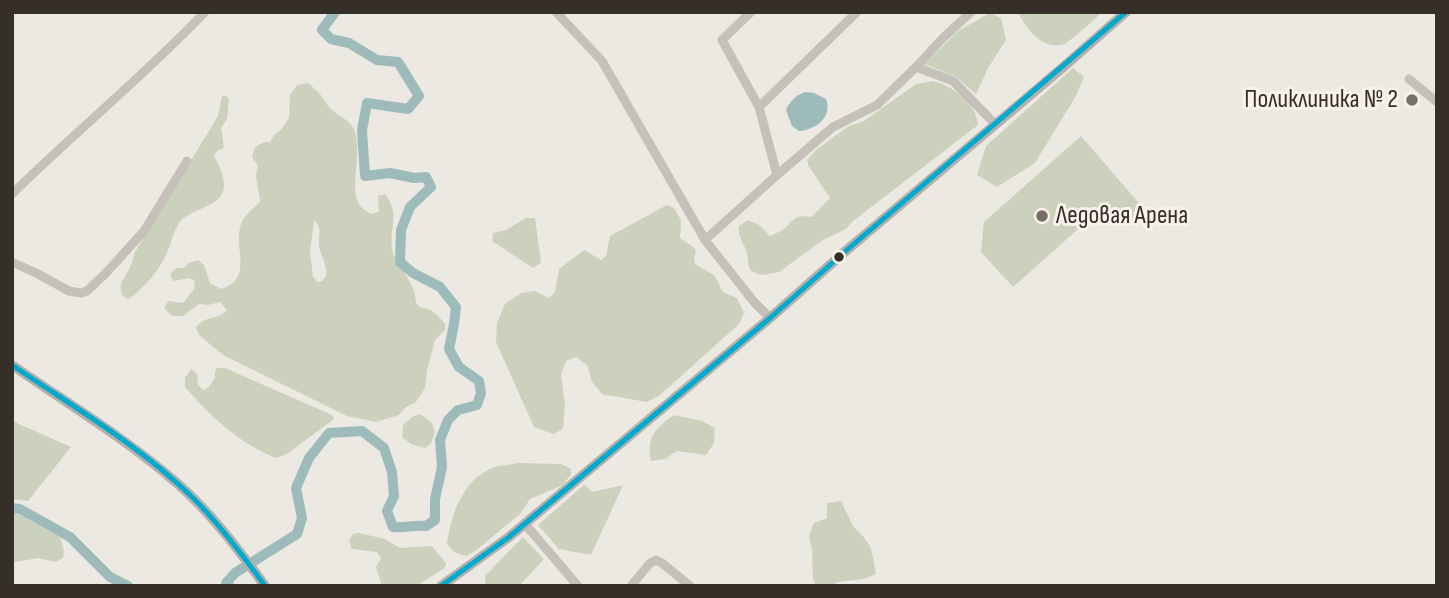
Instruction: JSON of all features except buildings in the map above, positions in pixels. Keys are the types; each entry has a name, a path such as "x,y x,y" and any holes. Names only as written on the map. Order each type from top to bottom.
{"main road":[{"path":"441,586 525,524 1126,12"},
{"path":"12,365 145,457 180,486 214,520 263,583"}],"street":[{"path":"12,194 169,51 205,12"},
{"path":"556,12 602,61 705,240 770,318"},
{"path":"751,12 722,40 759,107 777,175"},
{"path":"759,107 857,12"},
{"path":"705,240 833,127 877,104 971,12"},
{"path":"916,67 953,80 995,124"},
{"path":"1409,79 1437,102"},
{"path":"12,262 69,291 81,293 87,290 144,231 187,161"},
{"path":"525,524 578,586"},
{"path":"631,586 650,563 656,560 690,586"}],"green space":[{"path":"1018,12 1102,12 1067,42 1056,45 1036,37"},
{"path":"990,13 1001,18 1006,40 988,68 976,94 956,77 925,64 958,31"},
{"path":"1073,68 1084,77 1076,96 1035,163 997,187 977,175 986,146"},
{"path":"933,81 962,97 973,110 978,125 846,229 823,240 779,272 762,275 751,271 739,226 748,220 759,225 770,236 783,230 797,218 812,217 830,198 807,160 817,149 849,126 864,121 916,84"},
{"path":"308,83 331,109 354,129 357,147 355,189 359,204 372,214 379,212 378,196 385,194 393,209 394,255 412,287 416,303 434,313 445,324 445,330 435,340 425,388 416,402 406,407 399,415 376,422 347,416 223,355 199,335 196,327 227,310 220,302 199,304 183,316 172,316 164,308 168,301 183,303 194,289 195,281 189,278 173,281 170,274 176,268 183,268 198,260 204,265 210,283 221,289 232,284 237,277 240,269 239,231 242,222 260,202 256,179 258,166 252,157 255,147 270,142 281,130 289,118 290,95 297,85","holes":["314,221 320,232 319,246 326,271 326,276 318,282 313,277 310,251"]},
{"path":"222,96 229,99 227,119 221,128 224,148 214,156 223,178 223,192 215,202 189,214 179,223 166,256 157,270 129,299 123,296 121,285 135,252 218,116"},
{"name":"Ледовая Арена","path":"1081,136 1145,210 1127,226 1108,206 1104,206 1013,287 981,252 984,222"},
{"path":"667,205 674,208 681,220 680,238 696,250 695,264 715,276 723,292 737,298 744,313 739,324 659,396 647,402 602,394 592,382 587,365 576,357 566,361 561,375 565,406 563,429 553,434 534,427 496,342 497,323 505,304 521,293 535,291 549,298 555,292 559,269 584,250 601,260 606,256 610,236"},
{"path":"526,218 535,218 541,263 533,268 492,241 493,233 506,230"},
{"path":"217,368 225,368 332,415 334,419 287,454 276,458 250,445 226,428 185,387 185,378 191,369 197,374 198,385 203,390 208,388 215,378"},
{"path":"420,414 432,423 435,432 431,443 425,448 411,444 402,437 403,425"},
{"path":"674,415 702,421 715,428 714,443 706,455 677,451 665,459 651,461 650,446 654,434"},
{"path":"12,419 71,447 28,501 12,499"},
{"path":"517,463 561,464 571,469 571,474 563,485 530,499 520,514 475,551 466,556 454,552 447,544 449,532 456,509 467,488 484,472"},
{"path":"584,485 593,492 623,485 591,555 559,549 538,525"},
{"path":"841,501 853,526 871,548 876,574 835,583 835,586 816,586 809,536 814,523 827,518 827,503"},
{"path":"12,513 60,537 63,558 56,562 38,558 12,561"},
{"path":"353,534 385,539 400,548 432,546 446,563 445,568 416,586 382,586 376,567 381,558 377,552 352,549 349,541"},
{"path":"523,537 544,559 519,586 486,586 485,576"}],"water":[{"path":"805,92 826,99 828,106 821,121 811,128 799,131 792,126 786,110 793,99"}],"waterway":[{"path":"229,586 226,583 235,573 297,534 302,518 296,488 309,458 329,433 362,431 384,448 392,472 394,496 387,511 393,527 426,526 435,520 435,499 442,467 440,440 448,420 458,410 477,405 481,393 479,381 459,367 449,349 456,307 440,287 413,273 400,262 401,230 410,207 431,187 426,177 414,178 390,173 365,176 362,130 367,103 408,109 419,96 398,62 377,60 349,43 331,39 322,30 335,12"},
{"path":"12,508 20,509 70,537 110,577 128,586"}],"transit line":[{"path":"441,586 509,537 770,318 1126,12"},
{"path":"12,365 104,426 170,476 210,516 265,586"}],"place":[{"name":"Поликлиника № 2","path":"1412,100"},
{"name":"Ледовая Арена","path":"1042,216"}]}
